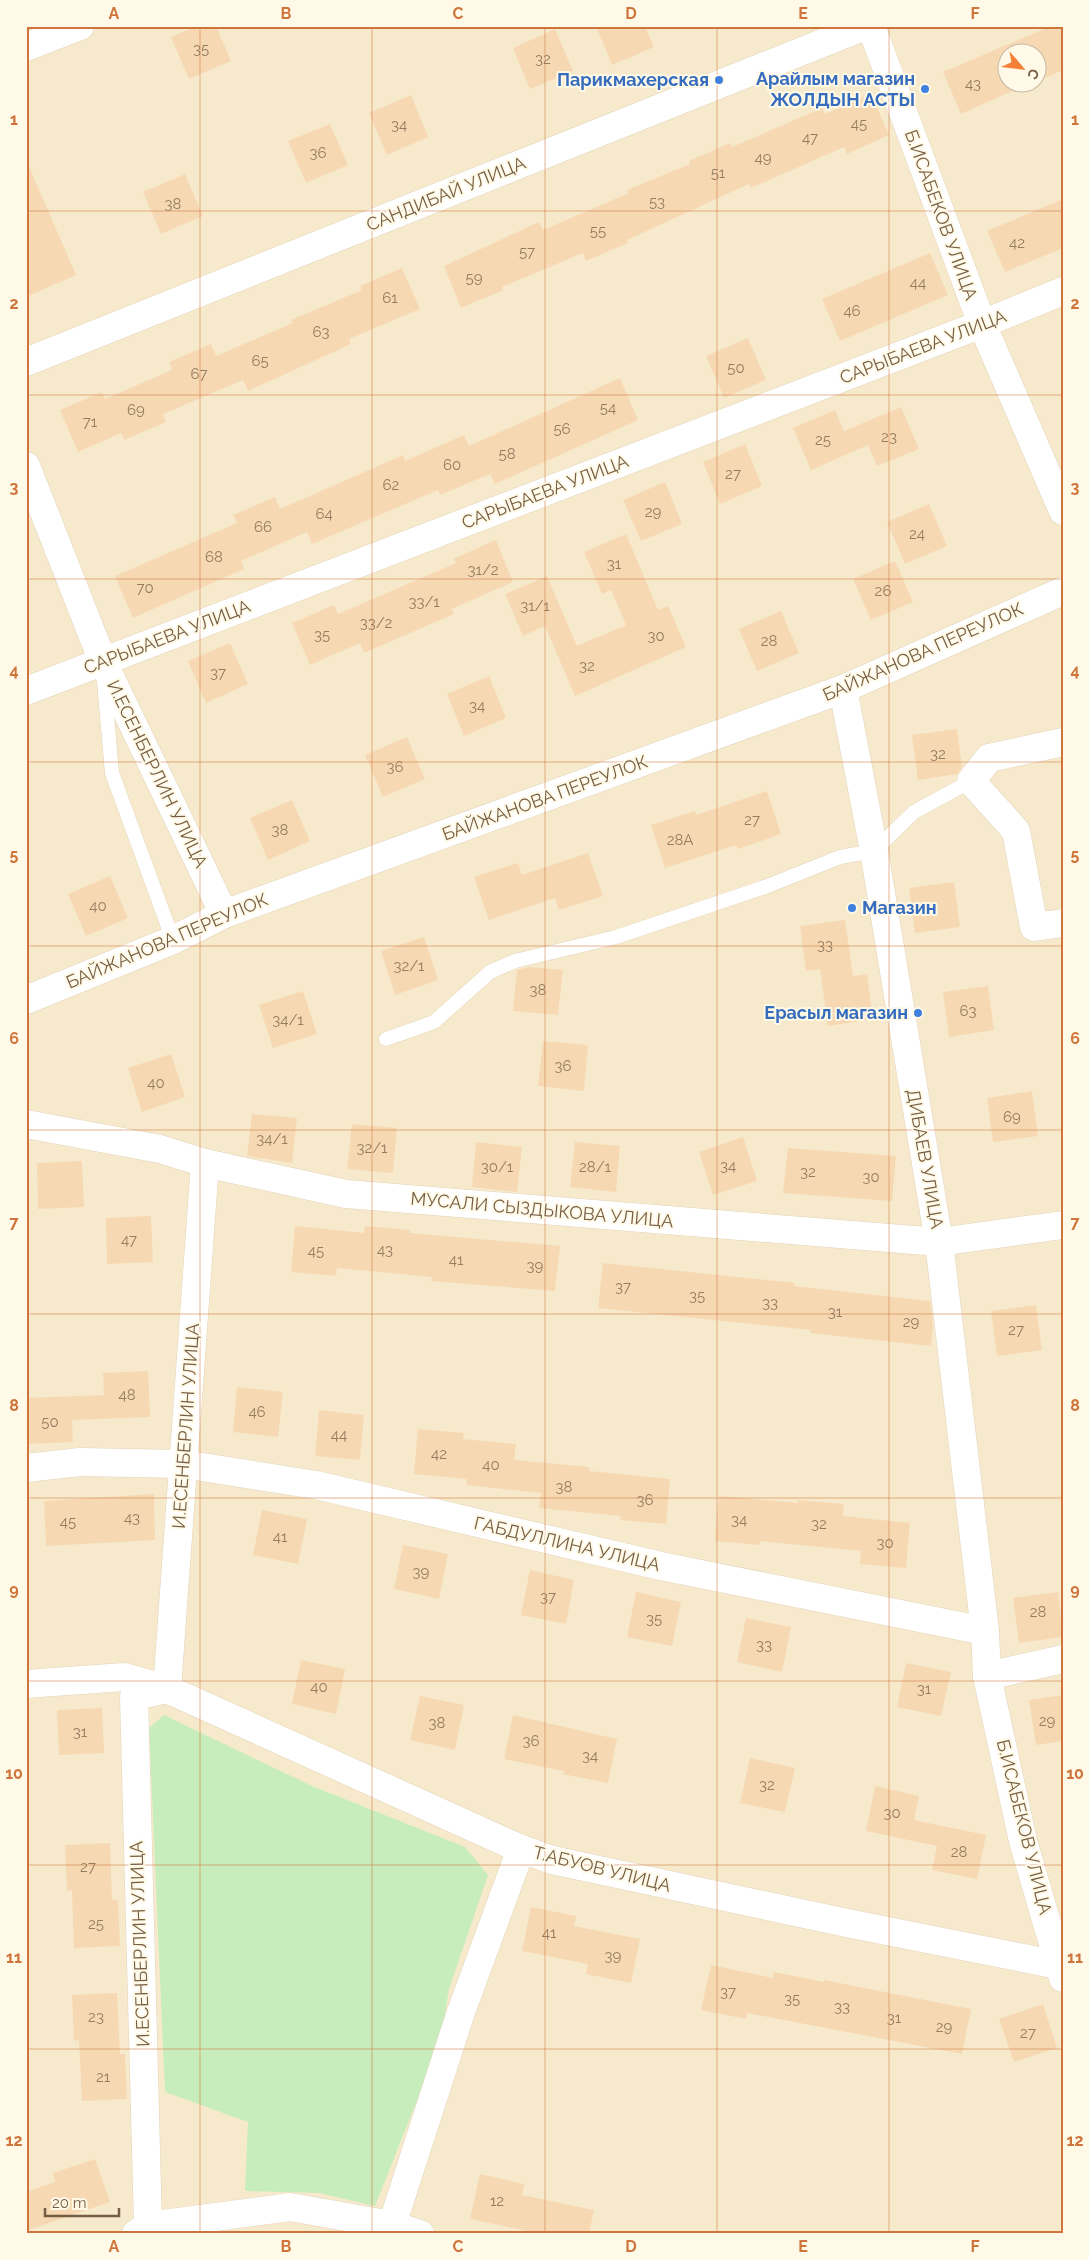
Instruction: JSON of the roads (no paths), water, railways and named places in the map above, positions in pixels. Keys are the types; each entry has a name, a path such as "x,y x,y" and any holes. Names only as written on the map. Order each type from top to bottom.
{"street":[{"path":"26,47 80,26"},
{"name":"САНДИБАЙ УЛИЦА","path":"26,362 865,26"},
{"name":"Б.ИСАБЕКОВ УЛИЦА","path":"872,26 982,324 1063,511"},
{"name":"САРЫБАЕВА УЛИЦА","path":"26,691 982,324 1063,291"},
{"name":"И.ЕСЕНБЕРЛИН УЛИЦА","path":"26,466 103,662 224,914"},
{"name":"БАЙЖАНОВА ПЕРЕУЛОК","path":"26,1000 173,940 224,914 843,690 1063,591"},
{"name":"ДИБАЕВ УЛИЦА","path":"843,690 874,851 939,1242 985,1631"},
{"path":"1063,742 989,758 971,781 1016,831 1034,927 1063,923"},
{"name":"МУСАЛИ СЫЗДЫКОВА УЛИЦА","path":"26,1124 160,1149 206,1163 346,1194 939,1242 1063,1225"},
{"name":"И.ЕСЕНБЕРЛИН УЛИЦА","path":"142,2230 134,1696 167,1689 206,1163"},
{"name":"ГАБДУЛЛИНА УЛИЦА","path":"26,1468 80,1462 183,1464 316,1485 661,1566 985,1631"},
{"path":"985,1631 987,1676 1063,1659"},
{"name":"Б.ИСАБЕКОВ УЛИЦА","path":"987,1676 1023,1841 1062,1970"},
{"path":"26,1684 124,1677 167,1689"},
{"name":"Т.АБУОВ УЛИЦА","path":"167,1689 521,1849 561,1862 1062,1970"},
{"path":"392,2224 461,2012 521,1849"},
{"path":"142,2230 290,2207 392,2224 420,2234"}],"lane":[{"path":"103,662 112,773 173,940"},
{"path":"386,1039 434,1022 490,972 515,961 616,937 765,888 840,857 874,851 914,812 971,781"}],"place":[{"name":"Парикмахерская","path":"719,80"},
{"name":"Арайлым магазин ЖОЛДЫН АСТЫ","path":"925,89"},
{"name":"Магазин","path":"852,908"},
{"name":"Ерасыл магазин","path":"918,1013"}]}
